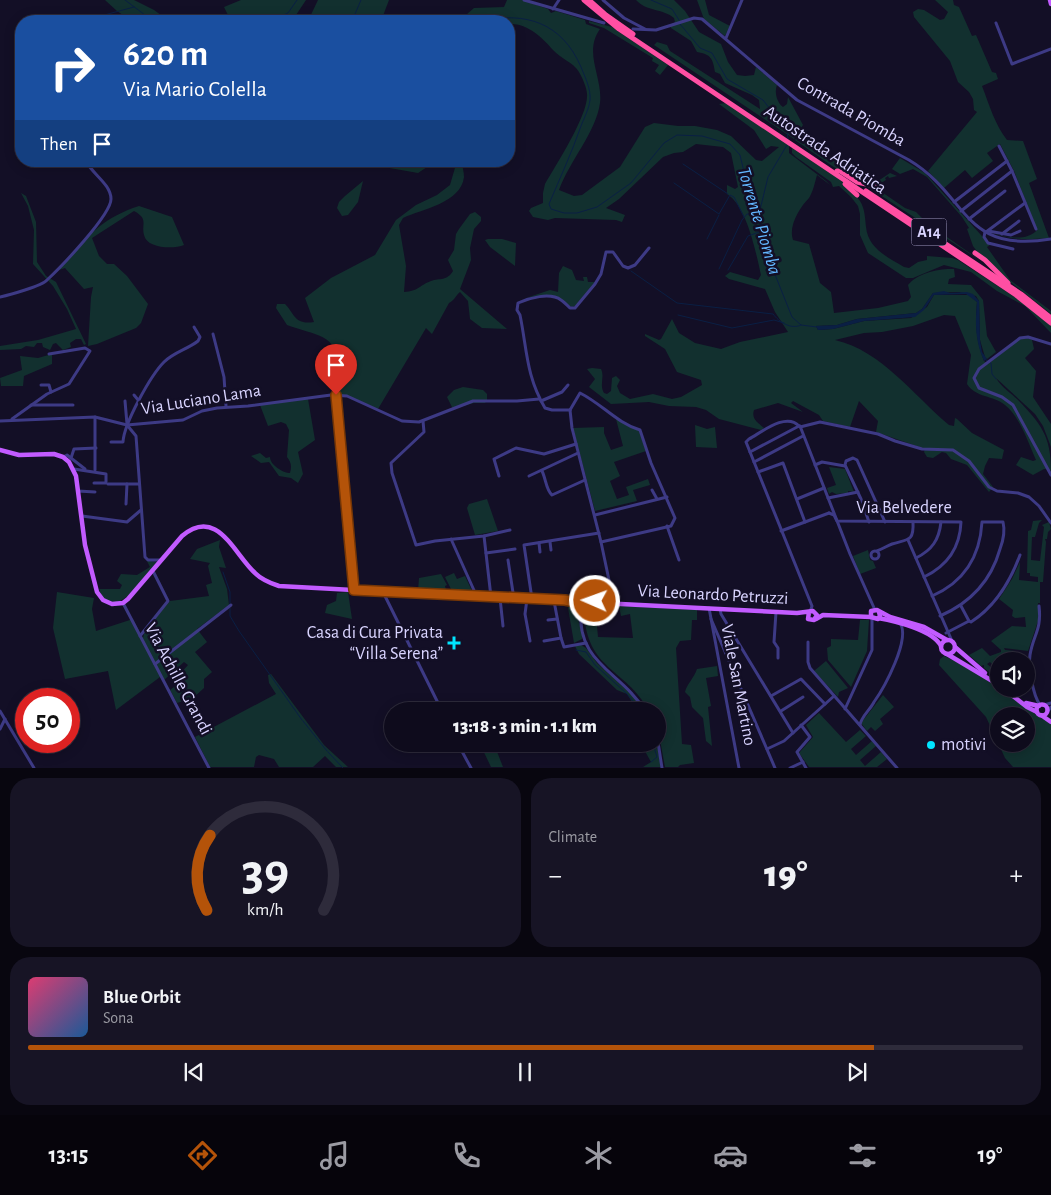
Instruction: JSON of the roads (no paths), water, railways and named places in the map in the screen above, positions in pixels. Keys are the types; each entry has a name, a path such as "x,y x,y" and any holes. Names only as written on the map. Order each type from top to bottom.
{"highway":[{"name":"Autostrada Adriatica","path":"584,0 619,29 801,147 1021,294 1051,318"},
{"name":"Autostrada Adriatica","path":"589,0 620,26 805,154 1029,304 1051,323"},
{"path":"826,168 857,195"},
{"path":"837,171 859,182 875,186"},
{"path":"975,253 1021,294"},
{"path":"956,259 987,278 991,278"}],"main road":[{"path":"1050,0 1051,4"},
{"path":"0,450 19,455 51,454 63,457 74,469 85,545 99,595 110,604 123,603 162,561"},
{"name":"Via Leonardo Petruzzi","path":"162,561 187,532 197,528 211,528 226,537 250,569 264,580 286,587 557,600 578,606 598,602 811,614 862,615 910,626 936,640 941,646"},
{"path":"873,618 877,611"},
{"path":"873,618 877,611"},
{"path":"877,611 890,617 920,625 947,638 990,676"},
{"path":"811,614 816,619"},
{"path":"811,614 811,620 816,619"},
{"name":"Via Leonardo Petruzzi","path":"816,619 822,615 873,618"},
{"path":"947,638 941,646 942,651 990,679"},
{"path":"946,654 952,653 955,647"},
{"path":"1016,697 1029,708 1051,721"},
{"path":"1018,697 1028,704 1041,705 1048,710 1051,721"},
{"path":"1039,714 1041,705"},
{"path":"1039,714 1048,710"}],"street":[{"path":"524,0 604,23"},
{"path":"553,9 559,0"},
{"path":"602,0 624,18 648,31"},
{"path":"726,38 742,0"},
{"name":"Contrada Piomba","path":"633,30 648,31 673,26 694,18 702,19 797,100 918,166 934,178 969,219 995,237 1017,242 1051,239"},
{"path":"996,23 1012,64 1051,49"},
{"path":"999,146 1012,171 1036,229"},
{"path":"954,202 1007,161"},
{"path":"0,297 47,280 68,259 106,213 110,203 110,193 90,167"},
{"path":"962,211 1012,171"},
{"path":"969,219 1005,192"},
{"path":"1013,249 988,243 984,237 986,231 1025,202"},
{"path":"1001,234 1019,221"},
{"path":"986,231 1015,235 1020,232"},
{"path":"570,410 545,408 535,392 528,367 521,320 517,310 518,303 552,296 562,300 570,308 575,308 601,274 606,252 613,252 623,266 628,268 635,264 650,248"},
{"path":"111,442 124,442 124,434 139,401 153,375 165,361 198,341 200,337 194,328"},
{"path":"213,334 224,377 226,406"},
{"path":"1051,344 1023,337 982,367 975,375 976,386 1002,397 1013,405 1051,475"},
{"path":"12,420 51,392 69,384 90,351 85,348 48,354"},
{"path":"41,384 49,386 51,392"},
{"path":"540,400 562,392 568,385"},
{"path":"602,542 668,526 673,524 675,518 651,463 640,430 620,421 600,405 580,393 570,410 578,453 602,542 614,604"},
{"path":"134,395 139,401"},
{"path":"336,395 354,590"},
{"name":"Via Luciano Lama","path":"128,425 183,420 202,411 226,406 248,406 336,395 353,399 402,421 423,421 474,401 517,402 540,400"},
{"path":"125,401 128,425 136,436 145,557 148,560 162,561"},
{"path":"31,405 73,404"},
{"path":"0,421 29,421 95,416 128,425"},
{"path":"95,416 95,470"},
{"path":"423,421 424,432 391,463 392,472 416,545 484,536 510,530"},
{"path":"811,614 812,606 746,442 784,421 792,421 800,426 837,521"},
{"path":"750,452 800,426 820,422 878,434 922,449 953,450 969,461 989,487 1028,497 1039,506 1051,523"},
{"path":"754,462 803,436"},
{"path":"499,476 494,459 511,450 520,448 544,454 576,444"},
{"path":"71,458 74,449 96,448"},
{"path":"529,476 578,453"},
{"path":"63,457 67,454 86,469"},
{"path":"869,522 858,492 845,466 846,460 853,458 857,460 886,522"},
{"path":"815,465 822,462 845,466"},
{"path":"758,472 783,463 806,522"},
{"path":"74,469 95,470 106,474 107,481 105,484 94,483"},
{"path":"542,471 548,483 547,488 552,496 585,480"},
{"path":"108,484 140,484"},
{"path":"126,504 127,484"},
{"path":"797,499 824,488"},
{"path":"652,490 657,499"},
{"path":"78,491 95,492"},
{"path":"828,498 858,492"},
{"path":"594,515 666,497"},
{"path":"829,513 831,510 830,503"},
{"path":"82,516 127,522 142,510"},
{"path":"782,531 829,513 834,515 877,611"},
{"name":"Via Belvedere","path":"837,521 961,522 959,536 953,552 947,561 937,570 924,577"},
{"path":"877,551 890,544 908,540 912,536 913,522"},
{"path":"916,558 934,545 940,533 941,522"},
{"path":"932,596 955,583 971,564 978,548 982,522 1003,522 1002,543 992,570 978,590 961,606 940,616"},
{"path":"668,526 679,560"},
{"path":"530,641 525,614 530,599 524,545 599,533"},
{"path":"484,536 491,597"},
{"path":"451,539 477,597"},
{"path":"908,540 940,616 947,638 969,621 971,622 981,616 996,601 1010,581 1020,555"},
{"path":"550,542 551,550"},
{"path":"539,543 540,552"},
{"path":"486,553 515,549"},
{"path":"508,560 514,599"},
{"path":"140,636 168,603 165,591 153,570"},
{"path":"382,592 437,702"},
{"path":"500,598 503,626"},
{"path":"557,600 557,619 564,648 586,644"},
{"name":"Via Achille Grandi","path":"123,603 209,768"},
{"path":"155,664 231,605"},
{"path":"578,606 586,644 596,662 625,686 638,702"},
{"path":"961,606 969,621"},
{"path":"1039,606 1041,620 1029,656 1034,694 1041,705 1051,703"},
{"name":"Viale San Martino","path":"709,608 739,768"},
{"path":"720,609 720,614 793,733"},
{"path":"776,612 774,642 778,648 778,658"},
{"path":"845,709 872,650 873,618"},
{"path":"548,620 557,619"},
{"path":"900,623 903,634"},
{"path":"855,721 859,722 873,705 888,676 903,634 910,626"},
{"name":"Via Leonardo Petruzzi","path":"910,626 919,627 947,638"},
{"path":"714,628 725,649 775,768"},
{"path":"544,641 561,640"},
{"path":"715,643 721,640"},
{"path":"808,642 808,666 897,768"},
{"path":"771,696 801,679 825,704"},
{"path":"767,749 781,743 834,696"},
{"path":"780,711 803,697"},
{"path":"0,711 34,768"},
{"path":"0,730 5,719"},
{"path":"861,728 862,719"},
{"path":"801,726 810,737 797,751 806,768"},
{"path":"462,752 471,768"},
{"path":"660,752 662,768"},
{"path":"790,768 803,762"}],"water":[{"path":"944,291 950,293 967,292 973,294 979,301 980,340 982,352 987,359 984,361 976,332 977,302 966,294 934,295 924,310 915,317 864,321 833,329 818,330 816,326 837,325 857,319 916,313 922,309 933,293"}],"waterway":[{"name":"Torrente Piomba","path":"125,0 145,15"},
{"name":"Torrente Piomba","path":"283,15 288,13 297,0"},
{"name":"Torrente Piomba","path":"355,15 361,0"},
{"path":"651,0 672,9 679,20"},
{"path":"104,15 134,7"},
{"name":"Torrente Piomba","path":"515,18 541,24 553,30 564,40 581,67 589,87 589,107 549,204 551,209 564,213 577,213 597,207 631,183 664,143 677,135 702,136 730,144 740,155 745,176 757,208 768,257 792,317 801,325 817,327"},
{"path":"680,24 700,48 712,53 727,79 763,100 787,131 788,139"},
{"path":"759,214 768,177 787,145"},
{"path":"683,164 728,194"},
{"path":"674,183 719,214 730,195 734,197 744,217"},
{"path":"719,269 742,220 747,214 758,214"},
{"path":"707,239 719,215"},
{"path":"728,270 748,236 762,231"},
{"path":"631,271 677,303 773,314 778,320 789,326 801,325"},
{"path":"678,315 732,328 774,320 784,323"},
{"name":"Torrente Piomba","path":"986,360 991,363 992,374 996,379"},
{"path":"223,572 230,592 230,604"},
{"path":"230,608 230,616 239,631 302,720"},
{"path":"576,650 586,652 595,665 634,702"},
{"path":"303,721 327,751"},
{"path":"328,752 343,768"},
{"path":"651,762 657,757 655,752"}],"place":[{"name":"Casa di Cura Privata “Villa Serena”","path":"454,643"},
{"name":"motivi","path":"931,745"}]}
